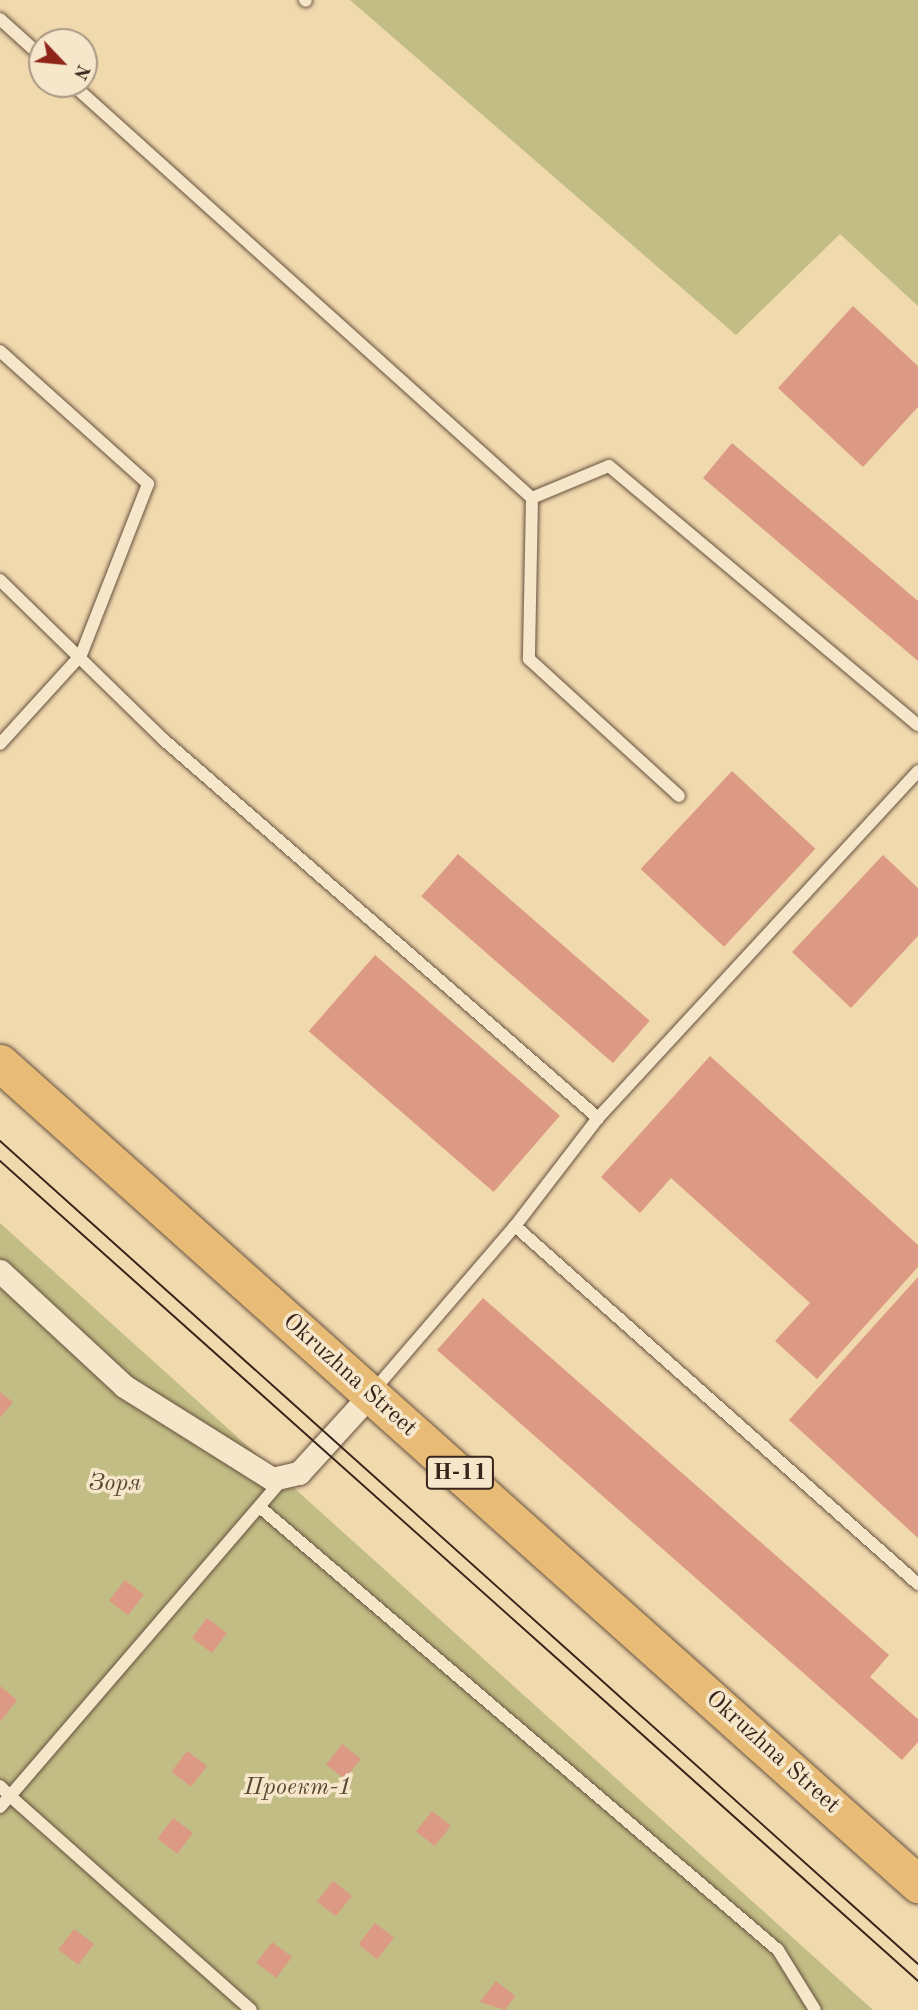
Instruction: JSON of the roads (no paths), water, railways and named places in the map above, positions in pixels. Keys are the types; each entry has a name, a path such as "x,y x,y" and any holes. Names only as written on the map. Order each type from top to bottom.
{"main road":[{"name":"Okruzhna Street","path":"0,1063 918,1884"}],"street":[{"path":"0,1270 124,1386 247,1469 282,1480 299,1473 370,1395"}],"lane":[{"path":"0,19 28,44"},
{"path":"88,98 532,498 528,659 679,796"},
{"path":"0,351 148,484 81,655 0,744"},
{"path":"532,498 609,466 918,725"},
{"path":"0,580 81,655 164,740 597,1118"},
{"path":"370,1395 515,1226 597,1118 918,771"},
{"path":"515,1226 918,1584"},
{"path":"0,1807 262,1509 282,1480"},
{"path":"262,1509 778,1950 815,2010"},
{"path":"0,1786 251,2010"}],"tram line":[{"path":"0,1141 918,1964"},
{"path":"0,1161 918,1981"}],"park label":[{"name":"Зоря","path":"115,1485"},
{"name":"Проект-1","path":"298,1789"}]}
